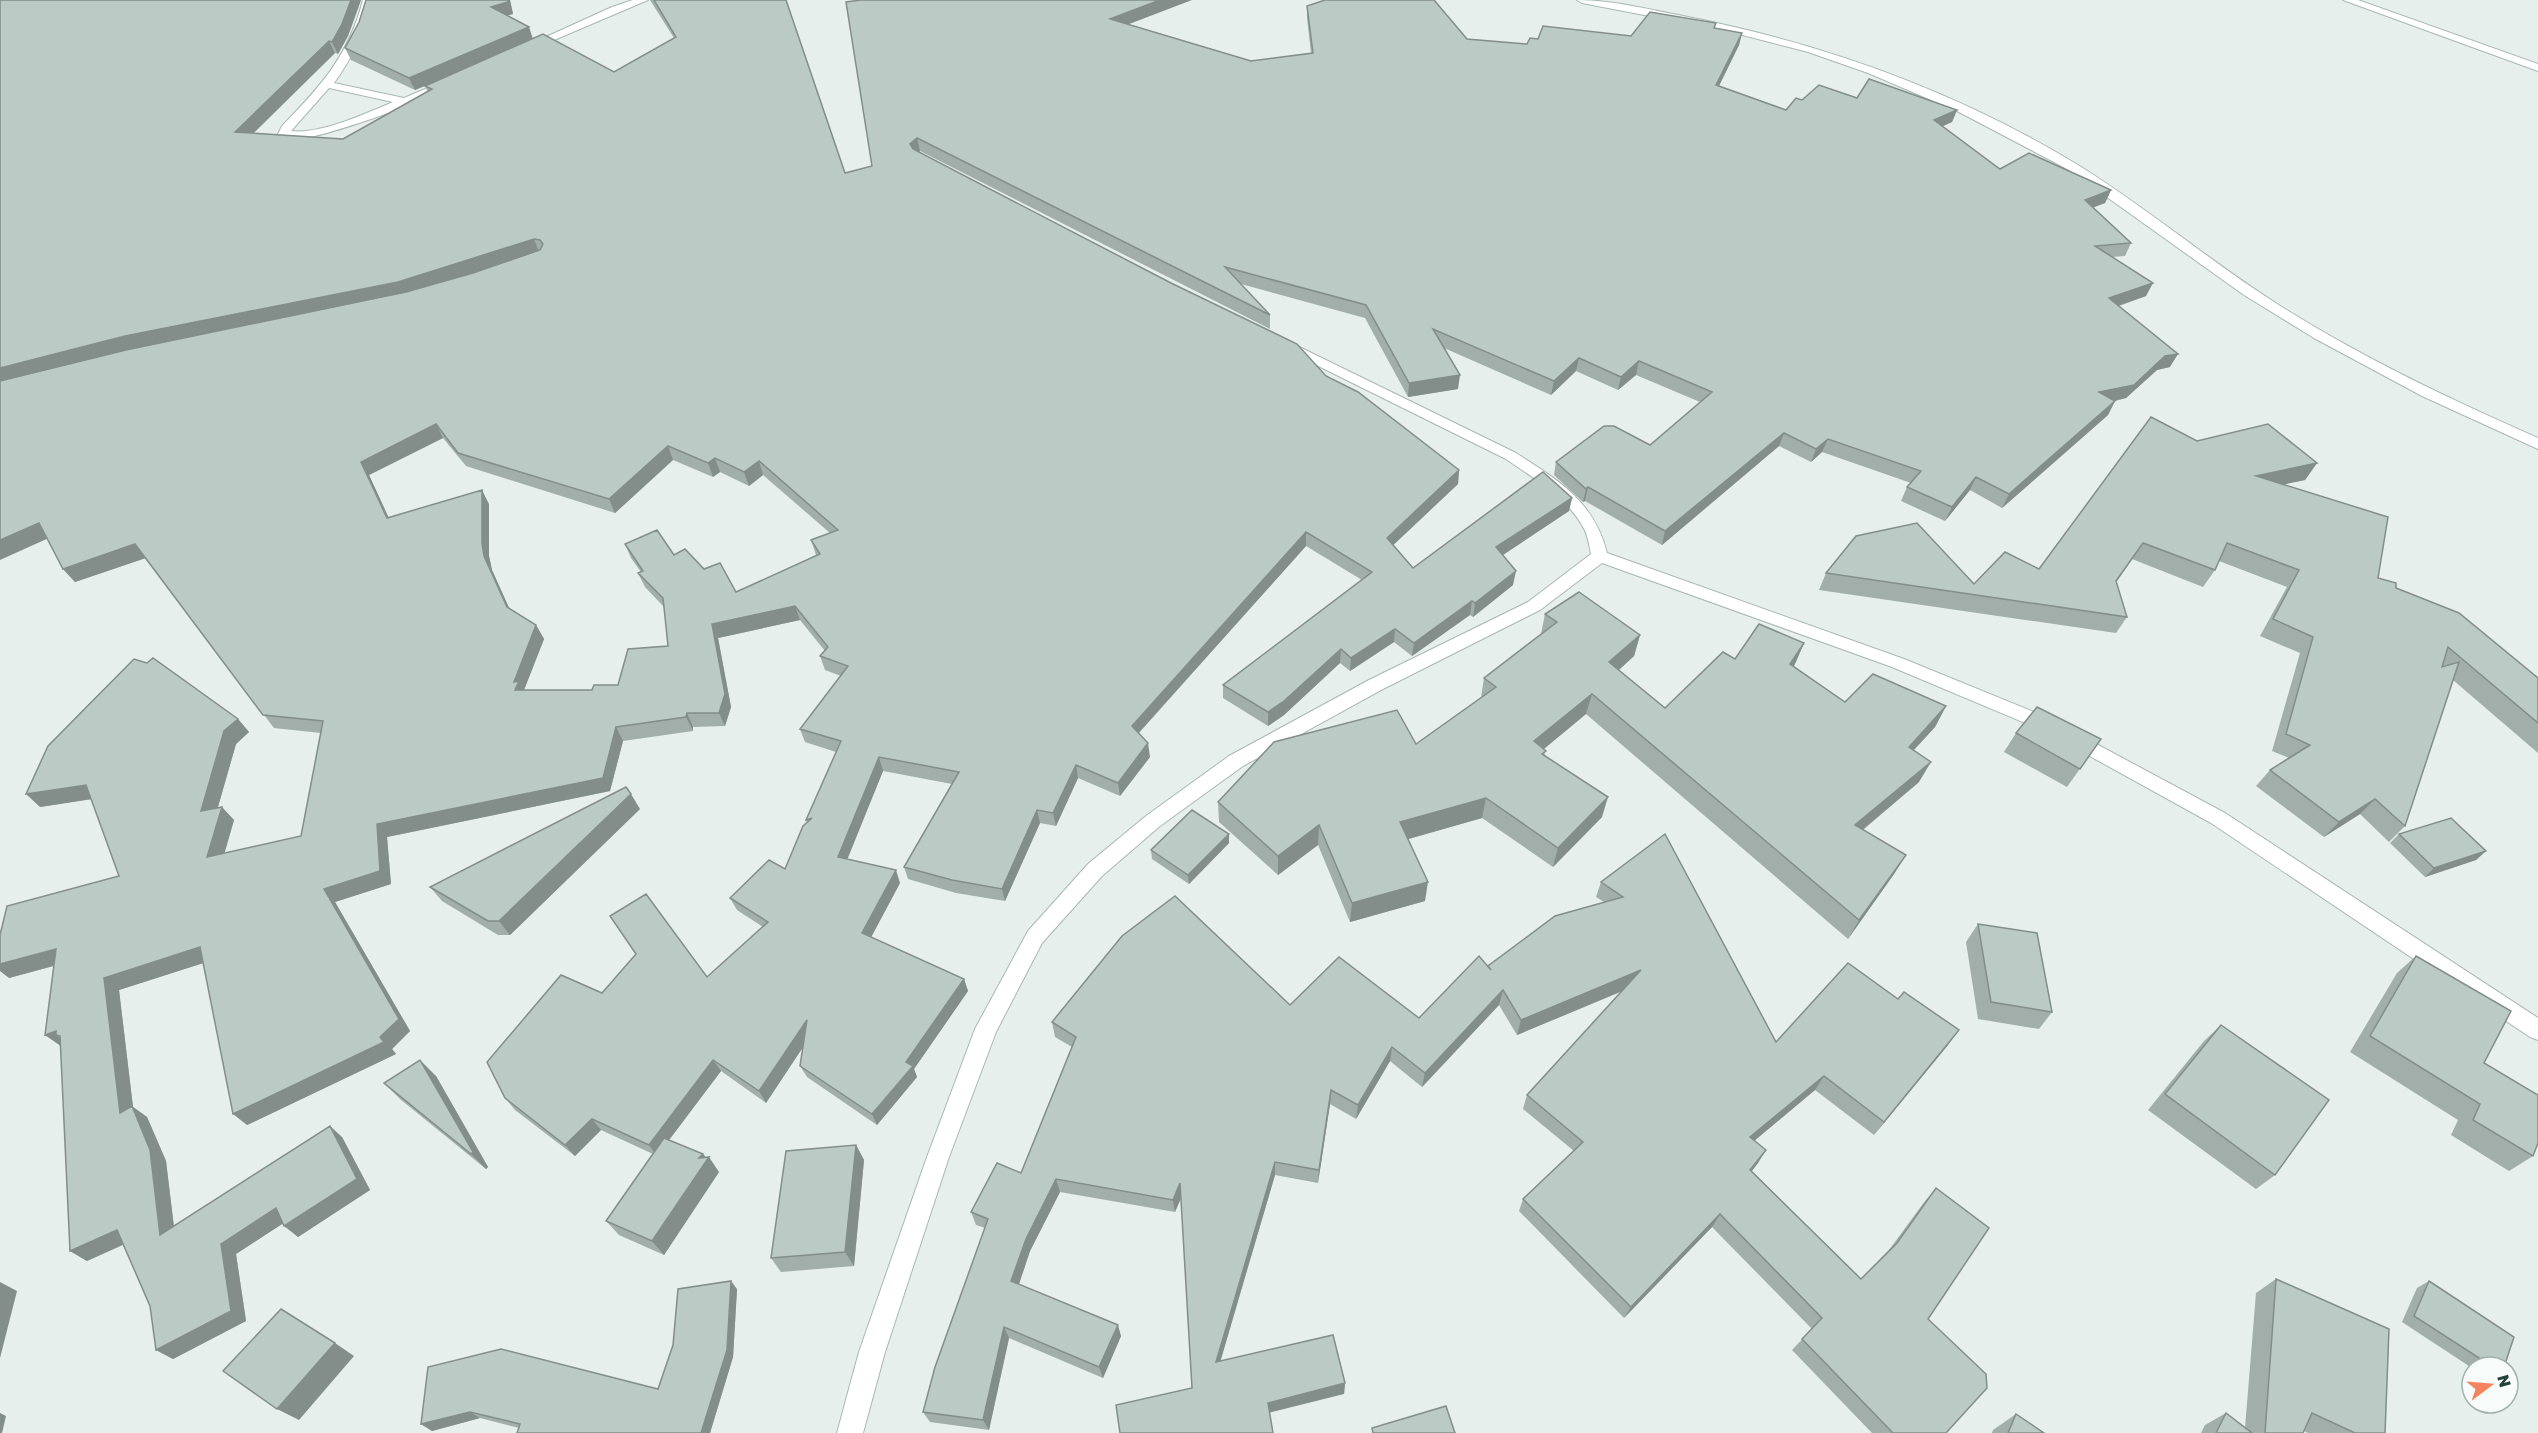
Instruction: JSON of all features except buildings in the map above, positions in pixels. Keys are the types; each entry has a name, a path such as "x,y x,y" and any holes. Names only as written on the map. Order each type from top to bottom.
{"street":[{"path":"368,0 365,15 348,56 329,85 286,128 284,134 289,137 350,122 459,78"},
{"path":"522,50 616,9 644,0"},
{"path":"1582,0 1704,24 1804,48 1857,66 1958,108 2049,153 2096,183 2205,262 2305,326 2421,388 2538,444"},
{"path":"2348,0 2538,68"},
{"path":"329,85 404,101"},
{"path":"1275,339 1510,456 1543,477 1574,504 1592,529 1600,556"},
{"path":"1600,556 1898,663 2053,727 2218,818 2538,1030"},
{"path":"850,1433 872,1352 938,1157 986,1029 1035,937 1095,870 1153,821 1236,761 1375,685 1534,606 1600,556"}]}
